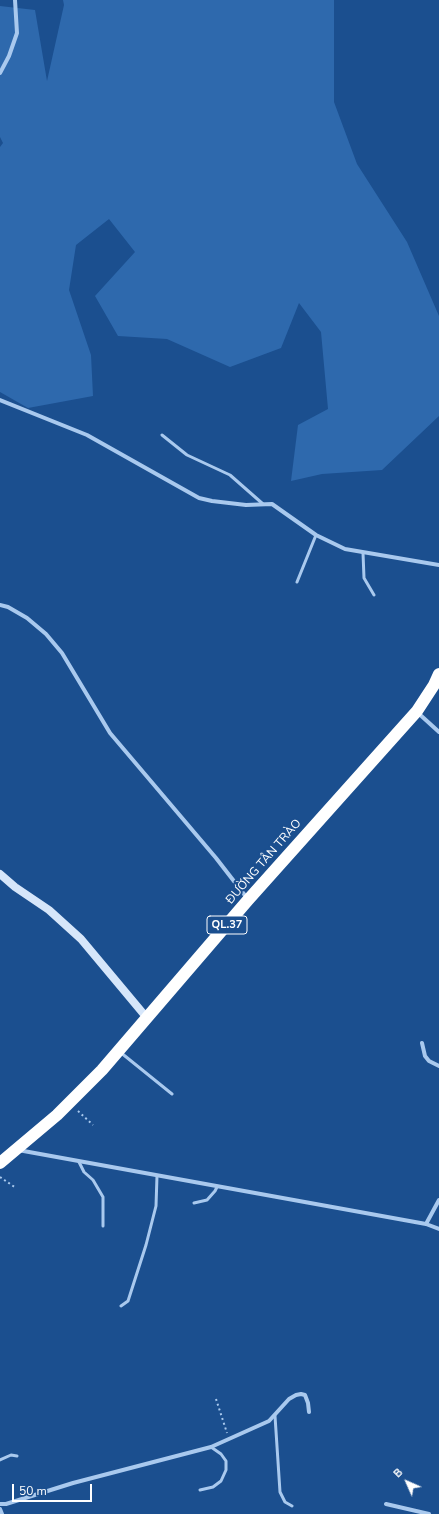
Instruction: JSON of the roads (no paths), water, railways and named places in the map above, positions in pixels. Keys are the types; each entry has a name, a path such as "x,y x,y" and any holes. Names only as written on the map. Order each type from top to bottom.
{"highway":[{"name":"ĐƯỜNG TÂN TRÀO","path":"0,1163 18,1150 69,1103 118,1051 248,900 417,711 434,685 439,674"}],"street":[{"path":"0,74 10,56 17,33 15,0"},
{"path":"0,400 87,435 199,498 212,502 246,505 272,504 316,536 345,549 439,565"},
{"path":"0,605 8,607 27,618 46,634 62,653 110,733 216,858 248,900"},
{"path":"417,711 439,732"},
{"path":"0,874 15,888 49,910 81,939 147,1018"},
{"path":"422,1043 425,1056 429,1061 439,1066"},
{"path":"18,1150 426,1224 439,1229"},
{"path":"426,1224 439,1200"},
{"path":"0,1504 6,1504 73,1483 211,1447 229,1440 275,1416 290,1399 301,1394 306,1398 309,1412"},
{"path":"386,1504 429,1514"},
{"path":"0,1509 2,1514"}],"lane":[{"path":"162,435 187,455 230,475 263,504"},
{"path":"298,582 316,536"},
{"path":"363,553 364,578 374,595"},
{"path":"118,1051 172,1094"},
{"path":"79,1162 84,1172 93,1180 102,1197 103,1226"},
{"path":"121,1306 128,1301 146,1245 156,1206 157,1176"},
{"path":"194,1203 207,1200 215,1191 216,1187"},
{"path":"275,1416 280,1492 285,1502 292,1506"},
{"path":"200,1490 213,1487 221,1481 226,1470 226,1461 221,1454 211,1447"},
{"path":"0,1460 10,1455 17,1456"}]}
